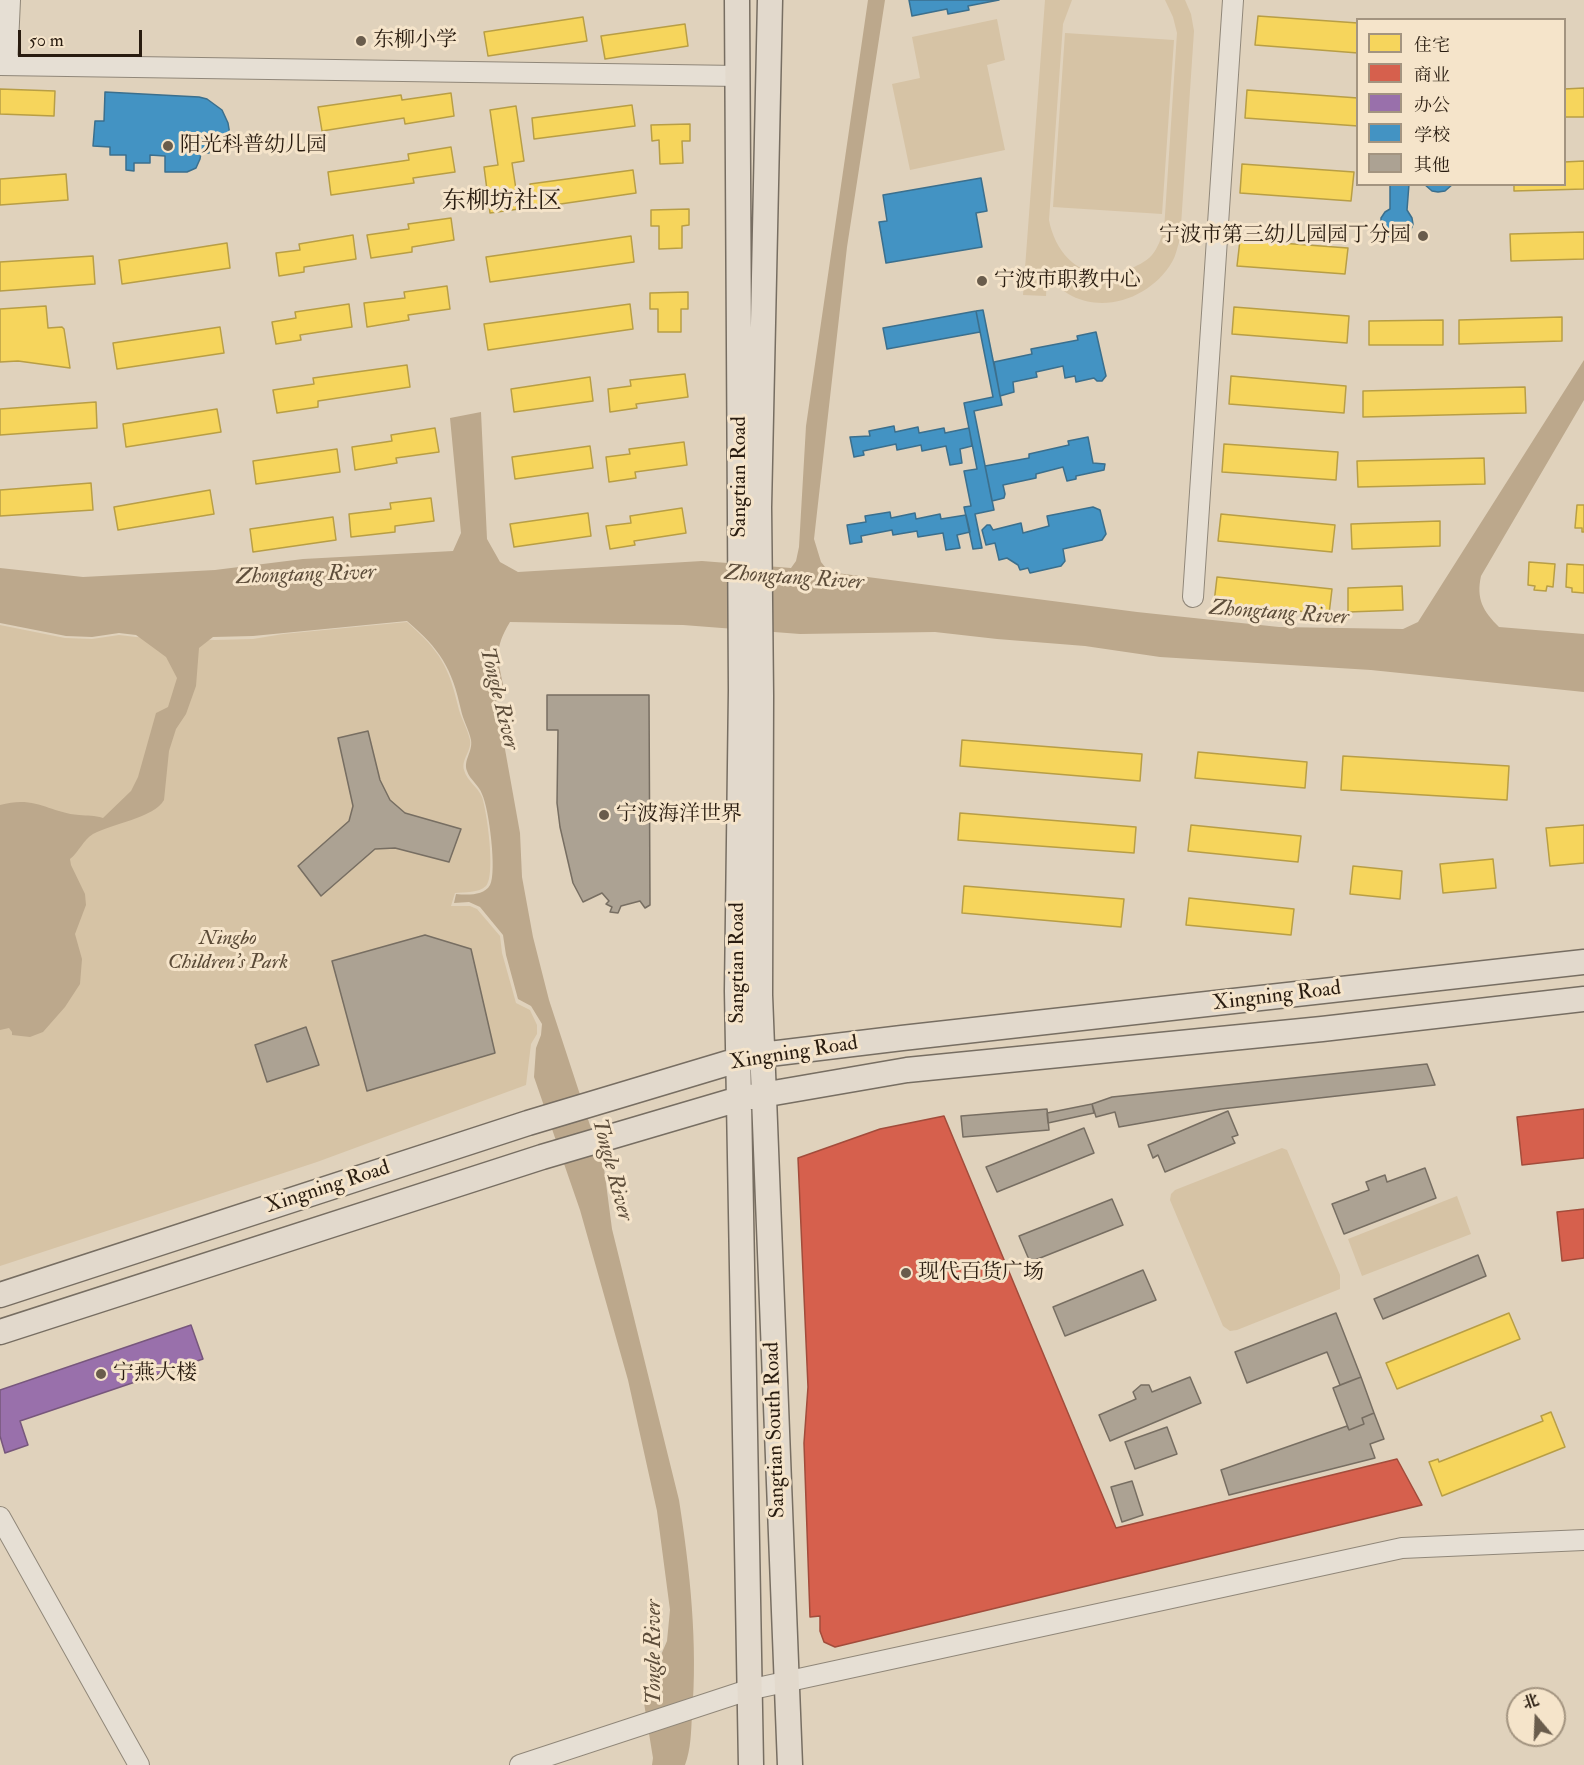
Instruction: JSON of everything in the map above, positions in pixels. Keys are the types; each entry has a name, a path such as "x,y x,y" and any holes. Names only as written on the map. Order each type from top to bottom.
{"main road":[{"name":"Sangtian Road","path":"737,0 750,506 751,693 737,991 750,1058 762,1095"},
{"name":"Sangtian Road","path":"750,506 770,0"},
{"name":"Xingning Road","path":"0,1295 528,1123 750,1058 902,1038 1584,962"},
{"name":"Xingning Road","path":"0,1332 543,1157 739,1099 907,1070 1322,1029 1584,999"},
{"name":"Sangtian Road","path":"739,1099 750,1058"},
{"name":"Sangtian South Road","path":"762,1095 790,1765"},
{"name":"Sangtian South Road","path":"739,1099 751,1765"}],"street":[{"path":"10,0 3,65 738,76"},
{"path":"1193,597 1233,0"},
{"path":"0,1516 139,1765"},
{"path":"520,1765 748,1690 1402,1548 1584,1540"}],"green space":[{"path":"1045,0 1072,0 1063,24 1049,220 1053,234 1067,257 1087,271 1100,274 1113,274 1128,270 1147,260 1156,249 1164,230 1177,33 1165,0 1185,0 1191,14 1194,31 1180,240 1175,257 1164,274 1142,292 1114,302 1086,301 1072,296 1047,275 1046,296 1023,295"},
{"path":"997,19 1005,60 987,65 1005,150 910,170 892,84 920,78 912,37"},
{"path":"1065,33 1174,40 1162,214 1053,207"},
{"name":"Ningbo Children's Park","path":"407,622 428,642 442,661 469,736 470,744 463,766 480,793 484,804 490,843 489,880 483,888 455,893 451,906 470,906 477,909 500,936 502,953 516,1003 530,1010 537,1025 537,1034 531,1044 526,1085 317,1162 0,1266 0,625 65,638 92,639 119,635 215,640 253,639"},
{"path":"1282,1148 1287,1150 1340,1275 1340,1289 1230,1331 1223,1326 1170,1200 1171,1194 1175,1190"},
{"path":"1457,1196 1471,1234 1362,1276 1348,1239"}],"water":[{"name":"Zhongtang River","path":"868,0 885,0 847,247 814,539 821,562 829,572 1137,612 1279,627 1403,629 1418,622 1584,360 1584,400 1481,576 1479,591 1485,610 1499,627 1584,634 1584,692 1371,670 1160,657 1085,646 935,632 800,634 683,625 510,622 499,648 498,655 504,689 496,699 520,833 522,877 533,937 549,1000 604,1168 612,1229 679,1500 687,1553 694,1661 690,1747 685,1765 652,1765 653,1758 644,1703 652,1676 667,1641 670,1610 657,1511 628,1380 580,1210 534,1077 536,1048 542,1024 531,1006 518,999 503,935 480,907 469,902 454,903 456,894 475,894 487,889 492,878 493,867 485,801 466,767 471,748 470,736 449,671 436,650 407,621 253,636 213,637 199,648 196,686 186,714 176,729 169,751 164,800 151,812 93,834 70,859 85,894 86,905 75,934 82,959 80,984 65,1007 43,1032 30,1037 12,1035 9,1028 0,1030 0,805 12,802 32,803 68,813 103,818 131,791 138,777 156,713 168,707 177,678 166,657 136,635 119,633 92,637 66,636 0,623 0,568 83,577 215,570 303,559 453,551 461,533 450,418 481,412 487,539 500,562 518,572 702,561 791,568 796,561 799,547 806,426"}],"building: 住宅":[{"path":"1258,16 1356,23 1356,53 1255,45"},
{"path":"583,17 587,41 488,56 484,32"},
{"path":"685,24 688,46 605,59 601,36"},
{"path":"1584,88 1584,117 1566,117 1566,89"},
{"path":"0,89 55,91 54,116 0,114"},
{"path":"1247,90 1356,98 1356,126 1245,118"},
{"path":"451,93 454,116 405,124 404,118 322,131 318,107 401,95 402,100"},
{"path":"632,105 635,126 534,139 532,118"},
{"path":"516,106 524,161 512,163 519,209 490,213 484,167 498,165 490,110"},
{"path":"690,124 690,141 682,141 683,163 660,164 659,140 652,141 651,125"},
{"path":"451,147 455,172 413,178 414,183 331,195 328,172 409,160 408,154"},
{"path":"1584,161 1584,189 1514,191 1514,186 1566,186 1566,162"},
{"path":"1242,164 1354,172 1351,201 1240,193"},
{"path":"633,170 636,193 533,208 530,184"},
{"path":"66,174 68,200 0,205 0,179"},
{"path":"689,209 689,225 682,226 682,248 659,249 659,226 651,226 651,210"},
{"path":"451,218 454,240 412,247 412,252 371,258 367,235 409,229 408,224"},
{"path":"1584,232 1584,259 1511,261 1510,234"},
{"path":"353,235 356,259 304,267 304,272 279,276 276,253 300,250 299,244"},
{"path":"631,236 634,262 490,282 486,257"},
{"path":"1240,240 1348,248 1345,274 1237,266"},
{"path":"227,243 230,268 122,284 119,260"},
{"path":"93,256 95,284 0,291 0,262"},
{"path":"447,286 450,309 408,315 409,320 367,327 364,303 405,298 404,292"},
{"path":"688,292 688,309 681,309 681,332 658,332 658,309 650,309 650,293"},
{"path":"349,304 352,327 300,335 301,340 276,344 272,322 296,318 295,312"},
{"path":"630,304 633,329 488,350 484,324"},
{"path":"46,306 48,328 62,327 64,329 70,368 18,361 0,362 0,309"},
{"path":"1234,307 1349,316 1347,343 1232,334"},
{"path":"1562,317 1562,341 1459,344 1459,320"},
{"path":"1443,320 1443,345 1369,345 1369,321"},
{"path":"220,327 224,353 117,369 113,343"},
{"path":"407,365 410,387 318,401 318,407 277,413 273,390 314,384 313,378"},
{"path":"685,374 688,397 636,404 637,408 610,412 608,389 631,386 630,380"},
{"path":"1231,376 1346,386 1344,413 1229,404"},
{"path":"590,377 593,401 514,412 511,389"},
{"path":"1525,387 1526,413 1363,417 1363,391"},
{"path":"96,402 97,428 0,435 0,409"},
{"path":"217,409 221,432 126,447 123,424"},
{"path":"435,428 439,452 396,458 397,463 355,470 352,447 392,441 391,435"},
{"path":"684,442 687,465 635,472 636,478 609,482 606,457 630,454 629,449"},
{"path":"1224,444 1338,452 1336,480 1222,472"},
{"path":"590,446 593,468 515,479 512,457"},
{"path":"337,449 340,472 256,484 253,461"},
{"path":"1484,458 1485,484 1358,487 1357,461"},
{"path":"91,483 93,510 0,516 0,490"},
{"path":"210,490 214,514 118,530 114,507"},
{"path":"431,498 434,521 395,526 395,532 351,537 349,514 391,509 390,503"},
{"path":"1577,505 1584,505 1584,532 1582,528 1575,528"},
{"path":"682,508 686,533 634,541 635,545 610,549 606,526 631,523 630,516"},
{"path":"588,513 591,536 514,547 510,524"},
{"path":"1221,514 1335,525 1332,552 1218,541"},
{"path":"333,517 336,540 253,552 250,529"},
{"path":"1440,521 1440,546 1352,549 1351,524"},
{"path":"1529,562 1555,564 1553,587 1547,586 1546,591 1534,590 1535,586 1528,585"},
{"path":"1567,564 1584,565 1584,593 1572,592 1572,588 1566,587"},
{"path":"1217,577 1332,589 1329,614 1214,603"},
{"path":"1402,586 1403,610 1348,612 1348,588"},
{"path":"962,740 1142,754 1140,781 960,766"},
{"path":"1198,752 1307,762 1305,788 1195,778"},
{"path":"1343,756 1509,766 1507,800 1341,790"},
{"path":"960,813 1136,827 1134,853 958,840"},
{"path":"1191,825 1301,836 1298,862 1188,851"},
{"path":"1584,825 1584,863 1550,866 1546,828"},
{"path":"1493,859 1496,888 1443,893 1440,864"},
{"path":"1353,866 1402,871 1400,899 1350,894"},
{"path":"964,886 1124,899 1121,927 962,913"},
{"path":"1189,898 1294,909 1291,935 1186,925"},
{"path":"1509,1313 1520,1339 1397,1389 1386,1363"},
{"path":"1551,1412 1565,1447 1442,1496 1429,1462 1438,1459 1439,1462 1543,1421 1541,1416"}],"building: 商业":[{"path":"1584,1109 1584,1158 1522,1165 1517,1117"},
{"name":"现代百货广场","path":"944,1116 1116,1528 1397,1459 1422,1505 835,1647 824,1642 820,1631 820,1616 810,1617 804,1443 808,1387 798,1158 880,1129"},
{"path":"1584,1209 1584,1258 1562,1261 1557,1212"}],"building: 办公":[{"name":"宁燕大楼","path":"191,1325 203,1359 20,1421 28,1445 5,1453 0,1436 0,1390"}],"building: 学校":[{"path":"909,0 999,0 968,6 969,10 948,14 947,9 912,16"},
{"path":"105,92 207,99 222,110 230,135 213,135 213,142 209,141 209,153 201,153 196,168 187,172 165,172 165,156 150,155 150,163 134,163 134,171 126,170 126,155 110,155 110,147 93,146 95,121 104,121"},
{"path":"981,178 987,211 976,213 982,247 886,263 879,222 887,221 883,195"},
{"path":"1390,186 1409,186 1407,210 1413,224 1409,235 1396,240 1384,234 1381,218 1390,209"},
{"path":"1426,186 1451,186 1445,191 1432,191"},
{"path":"983,310 1002,405 974,411 994,510 975,514 982,548 973,549 964,507 971,506 964,471 977,469 964,403 993,397 976,311"},
{"path":"976,311 980,332 887,349 883,328"},
{"path":"1096,332 1106,376 1102,381 1094,378 1076,382 1075,376 1065,378 1063,366 1036,372 1037,377 1013,382 1014,392 1000,396 994,362 1032,354 1031,349 1078,340 1077,336"},
{"path":"894,426 895,432 918,427 919,433 944,428 945,433 969,428 972,446 960,449 962,463 950,465 946,446 922,451 921,445 897,450 896,444 863,451 864,455 854,457 850,437 870,436 869,431"},
{"path":"1088,437 1093,463 1105,464 1104,470 1076,476 1076,479 1067,481 1063,467 1036,474 1036,478 1003,485 1004,498 992,501 985,466 1029,458 1029,454 1069,445 1068,441"},
{"path":"1093,507 1100,510 1106,534 1102,540 1063,549 1065,561 1061,566 1030,573 1028,568 1020,570 1018,565 1007,558 999,560 995,543 986,545 982,530 987,525 990,525 993,530 1021,523 1023,533 1049,526 1047,516"},
{"path":"890,512 891,518 915,513 916,519 940,514 941,519 966,515 970,532 957,535 960,548 946,550 943,533 918,537 917,531 893,535 892,530 861,536 862,542 850,544 847,525 866,522 865,516"}],"building: 其他":[{"name":"宁波海洋世界","path":"547,695 649,695 650,905 645,908 640,901 621,906 618,913 610,912 612,907 606,904 609,901 602,893 583,902 573,883 557,803 558,730 547,730"},
{"path":"368,731 380,780 390,800 405,813 461,829 449,862 395,848 375,849 321,896 298,866 349,821 353,806 338,738"},
{"path":"425,935 471,949 495,1053 367,1091 332,961"},
{"path":"306,1027 319,1065 267,1082 255,1045"},
{"path":"1427,1064 1435,1085 1221,1109 1119,1127 1115,1112 1096,1117 1092,1104 1112,1097"},
{"path":"1092,1104 1094,1113 1048,1123 1047,1113"},
{"path":"1047,1109 1049,1130 963,1137 961,1116"},
{"path":"1228,1111 1238,1135 1232,1137 1235,1143 1165,1172 1158,1155 1153,1158 1148,1145"},
{"path":"1084,1128 1094,1153 997,1192 986,1167"},
{"path":"1425,1168 1436,1198 1344,1234 1332,1204 1369,1190 1366,1182 1385,1175 1387,1182"},
{"path":"1112,1199 1123,1225 1030,1262 1019,1236"},
{"path":"1478,1255 1486,1276 1383,1319 1374,1299"},
{"path":"1143,1270 1156,1300 1065,1336 1053,1307"},
{"path":"1336,1313 1361,1377 1340,1385 1327,1352 1247,1383 1235,1352"},
{"path":"1190,1377 1201,1403 1110,1441 1099,1415 1136,1399 1133,1392 1141,1385 1149,1385 1152,1392"},
{"path":"1361,1377 1374,1413 1362,1418 1364,1424 1349,1430 1333,1388"},
{"path":"1374,1413 1384,1439 1370,1444 1375,1458 1229,1495 1221,1470 1347,1426 1349,1430 1364,1424 1362,1418"},
{"path":"1167,1427 1177,1454 1135,1469 1125,1442"},
{"path":"1132,1481 1143,1515 1122,1522 1111,1487"}],"place":[{"name":"东柳小学","path":"361,41"},
{"name":"阳光科普幼儿园","path":"168,146"},
{"name":"宁波市第三幼儿园园丁分园","path":"1423,236"},
{"name":"宁波市职教中心","path":"982,281"},
{"name":"宁波海洋世界","path":"604,815"},
{"name":"现代百货广场","path":"906,1273"},
{"name":"宁燕大楼","path":"101,1374"}],"district":[{"name":"东柳坊社区","path":"502,203"}],"water label":[{"name":"Tongle River","path":"498,699"},
{"name":"Tongle River","path":"611,1170"},
{"name":"Tongle River","path":"655,1652"}]}
